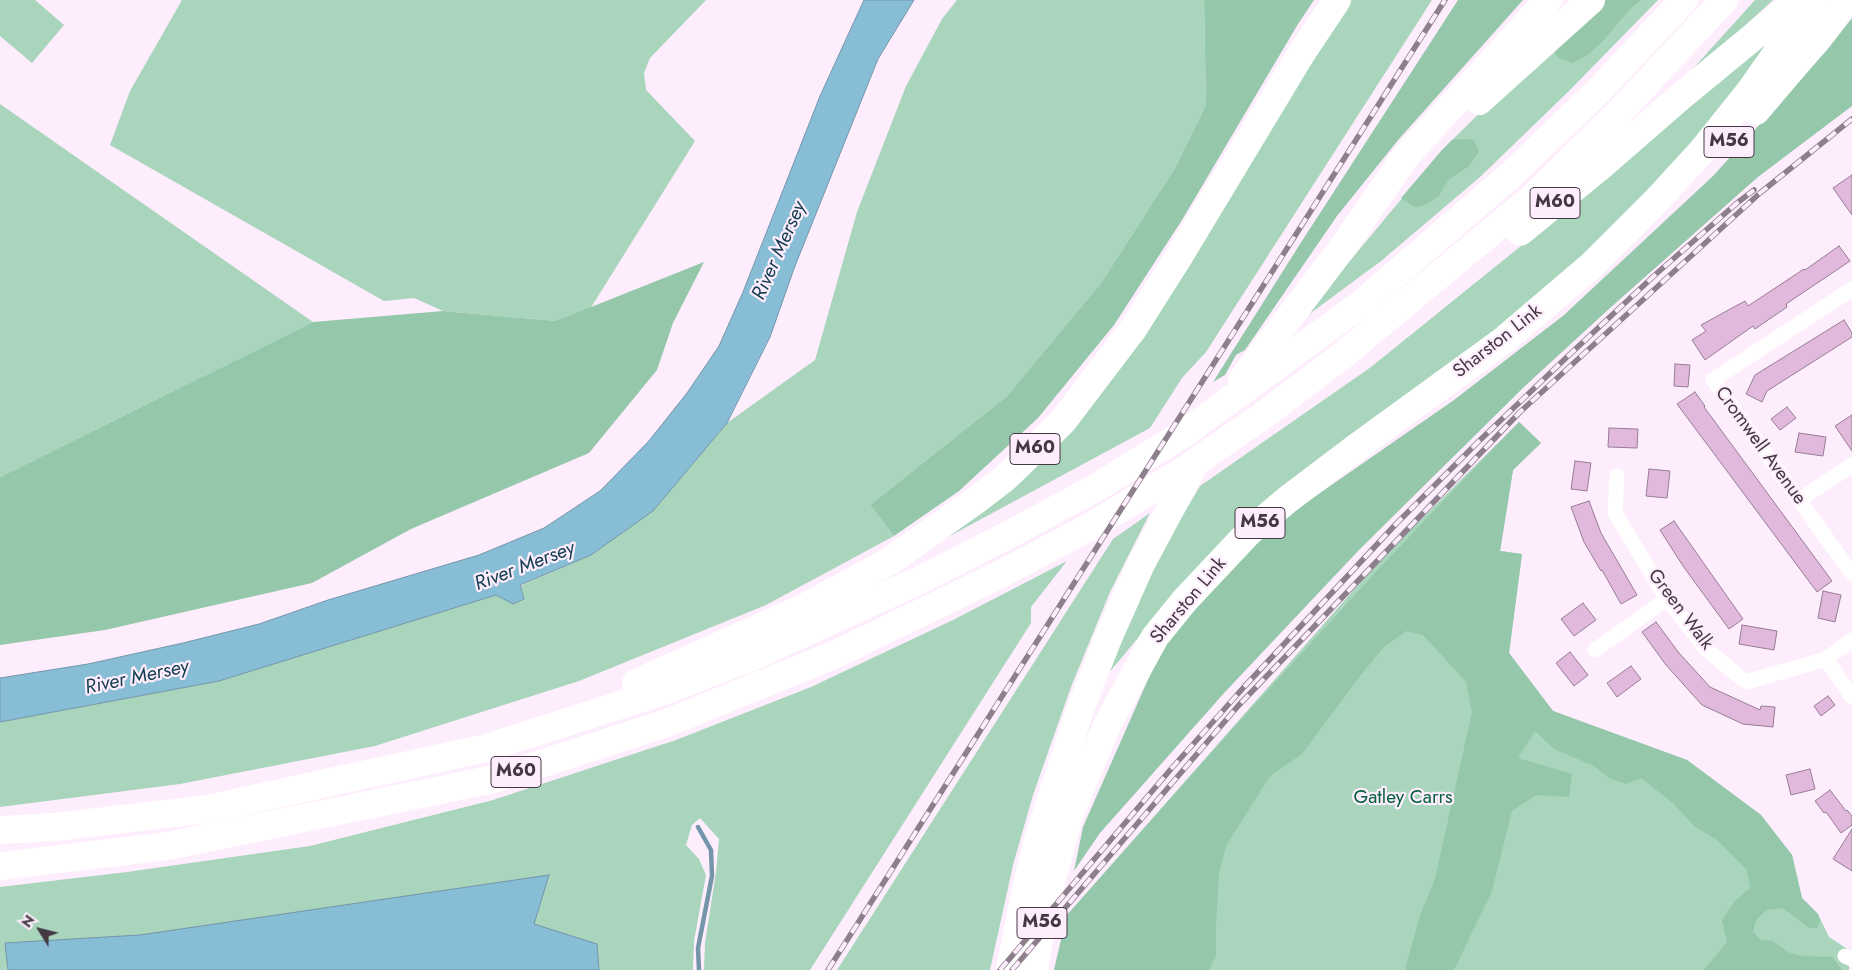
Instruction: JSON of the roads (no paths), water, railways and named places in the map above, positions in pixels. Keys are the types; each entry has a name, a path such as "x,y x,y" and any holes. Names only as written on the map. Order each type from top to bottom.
{"highway":[{"name":"M60","path":"486,748 801,609 890,561 1005,478 1063,421 1134,329 1296,62 1337,0"},
{"name":"M56","path":"1344,244 1406,156 1548,0"},
{"path":"1344,244 1491,89 1591,0"},
{"name":"M60","path":"0,830 55,827 208,809 486,748 661,692 748,659 920,580 1097,487 1186,432 1362,304 1513,173 1598,91 1684,0"},
{"name":"M60","path":"0,866 168,846 494,779 667,723 836,654 1001,574 1086,529 1180,473 1261,417 1343,355 1532,198 1619,113 1724,0"},
{"name":"M60","path":"1343,355 1428,303 1601,166 1798,0"},
{"name":"M56","path":"1592,265 1658,199 1702,151 1750,91 1814,0"},
{"name":"M56","path":"1592,265 1655,221 1714,159 1819,37 1847,0"},
{"name":"Sharston Link","path":"1026,969 1018,922 1043,822 1065,752 1109,636 1140,566 1172,504 1242,380 1344,244"},
{"name":"Sharston Link","path":"1026,969 1070,814 1108,725 1155,636 1185,600 1249,532 1287,500 1504,340 1592,265"}],"street":[{"name":"Cromwell Avenue","path":"1852,289 1713,380 1852,574"},
{"path":"1799,500 1852,465"},
{"name":"Green Walk","path":"1617,476 1614,513 1667,599 1707,650 1746,682 1826,659 1852,640"},
{"path":"1595,650 1667,599"},
{"path":"1826,659 1852,697"}],"water":[{"name":"River Mersey","path":"864,0 914,0 878,59 795,266 770,337 727,423 653,511 591,555 520,585 524,599 513,604 496,595 219,681 0,722 0,678 88,664 259,624 328,600 479,555 544,528 600,491 648,442 687,393 719,346 743,292 820,96"},
{"path":"549,875 534,924 597,944 599,970 8,970 5,943 140,935"}],"waterway":[{"path":"698,827 711,850 712,876 698,948 699,970"}],"railway":[{"path":"828,970 1445,0"},
{"path":"1012,970 1238,706 1520,412 1760,193 1852,119"},
{"path":"1000,970 1171,769 1244,687 1396,524 1567,357 1656,274 1754,190"}],"park label":[{"name":"Gatley Carrs","path":"1403,798"}]}
